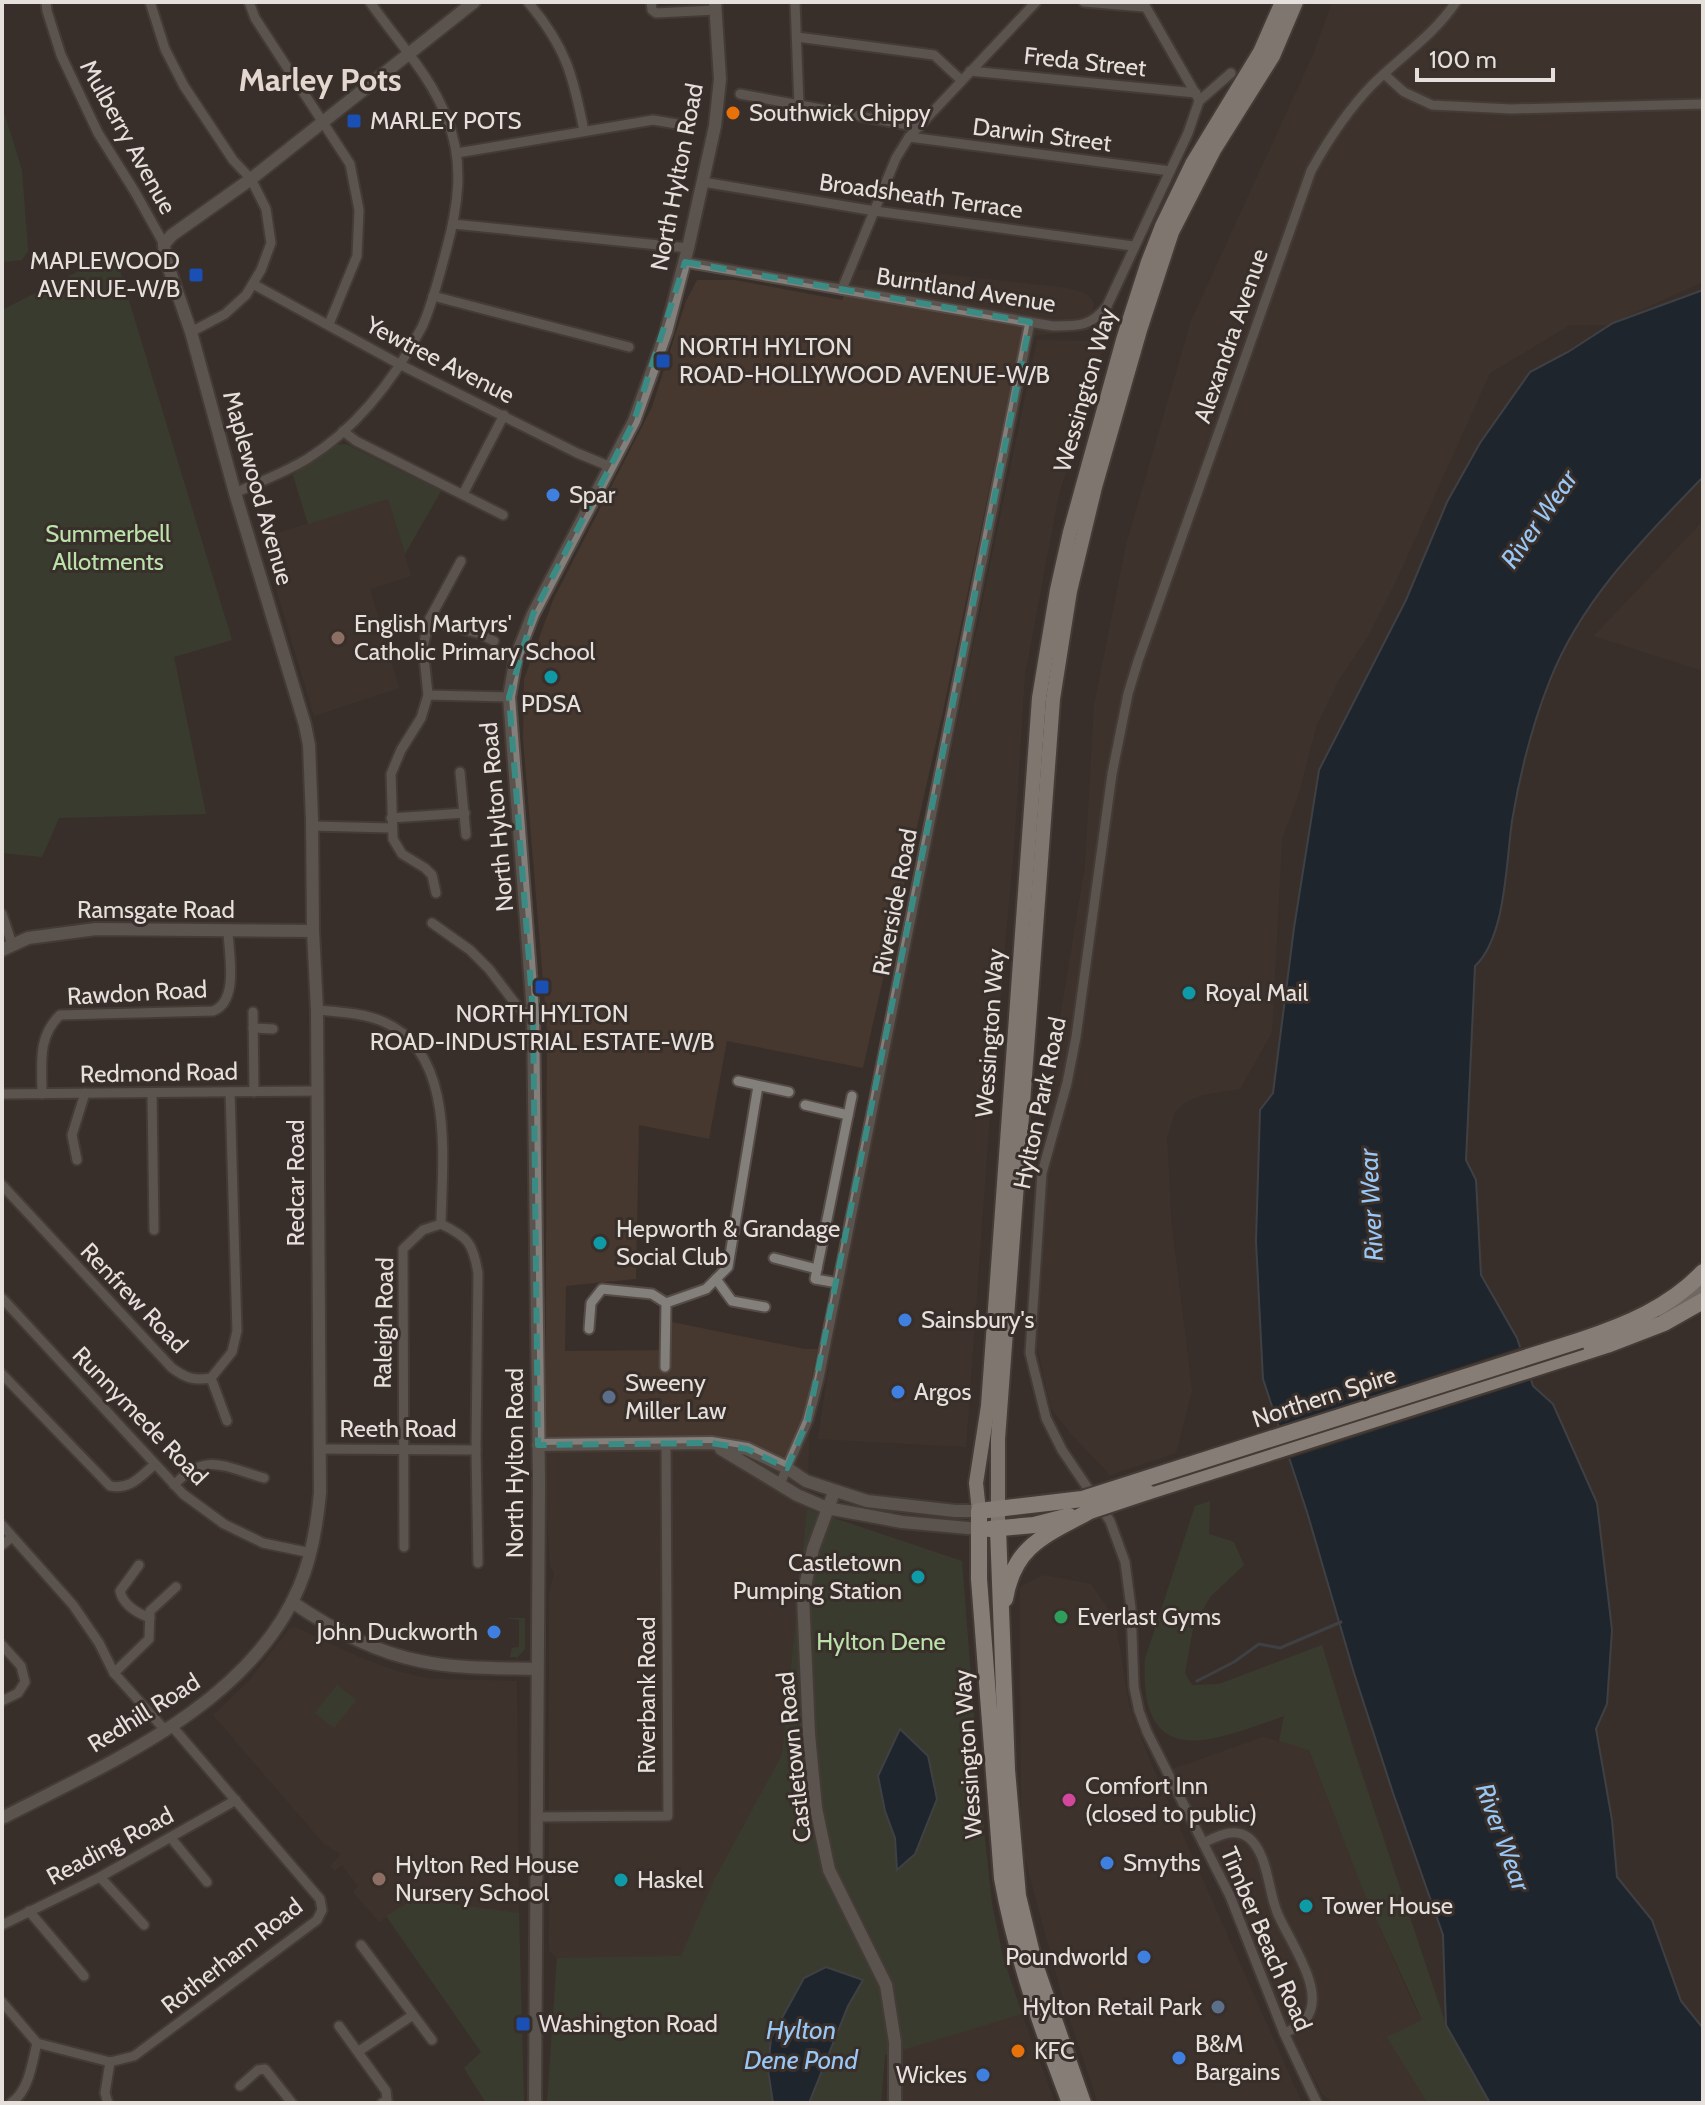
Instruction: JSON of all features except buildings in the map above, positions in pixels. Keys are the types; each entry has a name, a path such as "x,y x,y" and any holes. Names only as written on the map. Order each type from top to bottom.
{"highway":[{"path":"1583,1346 1672,1299 1703,1272"},
{"path":"1583,1346 1664,1323 1703,1301"},
{"name":"Northern Spire","path":"1086,1505 1583,1346"},
{"path":"979,1511 1086,1505"},
{"path":"979,1529 1034,1525 1086,1505"},
{"path":"999,1628 1008,1579 1022,1553 1086,1505"},
{"name":"Wessington Way","path":"979,1511 979,1579 1002,1878 1027,1983 1070,2103"},
{"name":"Wessington Way","path":"998,1529 999,1628 1011,1840 1018,1896 1034,1962 1083,2103"}],"main road":[{"name":"Wessington Way","path":"979,1511 976,1483 988,1406 1039,698 1057,590 1123,340 1162,226 1192,164 1260,52 1282,2"},
{"name":"Wessington Way","path":"998,1529 998,1439 1038,872 1053,699 1070,591 1095,487 1172,232 1214,150 1273,56 1296,2"},
{"path":"1651,1311 1678,1304 1703,1286"}],"street":[{"name":"Mulberry Avenue","path":"46,2 61,55 98,133 164,244"},
{"path":"150,2 165,49 184,86 233,160 251,179 266,209 271,243 261,270 246,295 225,314 191,332"},
{"path":"249,2 255,18 325,121 350,164 359,210 357,256 329,324"},
{"path":"235,493 307,459 343,431 381,392 422,326 453,224 459,185 457,153 447,118 409,54 370,2"},
{"path":"164,244 474,2"},
{"path":"528,2 560,46 574,79 584,131"},
{"path":"651,2 652,10 656,13 715,6"},
{"path":"795,2 799,106"},
{"path":"842,289 896,158 909,137 1036,2"},
{"path":"1084,2 1144,4 1198,97 1231,73"},
{"name":"Alexandra Avenue","path":"1121,727 1138,661 1311,171 1330,137 1384,74 1416,47 1456,2"},
{"name":"North Hylton Road","path":"537,1669 533,1013 509,697 516,657 533,614 634,421 666,332 715,126 720,79 715,6"},
{"path":"797,37 934,55 961,80"},
{"name":"Freda Street","path":"970,71 1198,97"},
{"path":"1384,74 1404,92 1432,105 1511,109 1703,104"},
{"path":"740,94 919,127"},
{"name":"Burntland Avenue","path":"685,262 1030,322 1088,324 1097,319 1107,306 1197,114 1198,97"},
{"path":"457,153 653,120 689,126"},
{"name":"Darwin Street","path":"909,137 1170,171"},
{"name":"Broadsheath Terrace","path":"703,182 875,211 1133,246"},
{"path":"453,224 688,248"},
{"name":"Maplewood Avenue","path":"164,244 165,257 191,332 309,745"},
{"name":"Yewtree Avenue","path":"253,284 399,364 611,467"},
{"path":"433,296 629,347"},
{"name":"Riverside Road","path":"780,1484 808,1420 838,1283 1030,322"},
{"path":"463,494 504,415"},
{"path":"343,431 356,441 503,515"},
{"path":"436,893 432,875 402,854 393,839 391,774 401,750 421,718 428,695 423,647 429,620 461,561"},
{"path":"429,620 494,641"},
{"path":"428,695 509,697"},
{"name":"Hylton Park Road","path":"1121,727 1099,857 1076,1037 1067,1083 1042,1173 1030,1353 1046,1418 1067,1460 1110,1521 1125,1562"},
{"name":"Redcar Road","path":"284,1615 311,1553 320,1493 317,1010 309,745"},
{"path":"460,772 466,835"},
{"path":"312,826 391,823 465,813"},
{"path":"2,914 7,947"},
{"path":"432,923 470,950 521,1011 533,1013"},
{"name":"Ramsgate Road","path":"7,947 53,933 96,929 313,931"},
{"name":"Rawdon Road","path":"42,1094 41,1047 45,1033 60,1015 213,1011 222,1008 228,1001 229,991 228,932"},
{"path":"317,1010 382,1020 397,1028 414,1045 428,1068 440,1112 441,1224 462,1234 474,1249 478,1273 478,1563"},
{"path":"253,1012 254,1092"},
{"path":"253,1028 273,1029"},
{"path":"738,1081 789,1092"},
{"path":"666,1303 706,1289 728,1267 758,1086"},
{"name":"Redmond Road","path":"2,1094 317,1091"},
{"path":"227,1421 211,1378 232,1352 237,1331 230,1092"},
{"path":"77,1160 72,1135 85,1093"},
{"path":"152,1093 154,1230"},
{"path":"838,1283 815,1279 852,1096"},
{"path":"805,1105 848,1115"},
{"name":"Renfrew Road","path":"2,1185 172,1368 184,1377 197,1380 211,1378"},
{"name":"Raleigh Road","path":"403,1448 403,1249 423,1230 441,1224"},
{"path":"774,1258 817,1269"},
{"path":"716,1279 732,1301 765,1307"},
{"path":"589,1329 591,1303 602,1289 652,1294 666,1303"},
{"name":"Runnymede Road","path":"2,1298 174,1485 224,1524 263,1543 311,1553"},
{"path":"665,1367 666,1303"},
{"path":"2,1374 110,1486 119,1488 130,1485 154,1465"},
{"path":"538,1445 711,1443 747,1449 806,1481 867,1501 979,1511"},
{"path":"711,1443 797,1495 827,1508 902,1522 979,1529"},
{"name":"Riverbank Road","path":"537,1817 668,1816 666,1444"},
{"path":"403,1448 404,1547"},
{"name":"Reeth Road","path":"320,1449 476,1450"},
{"path":"174,1485 188,1470 200,1464 214,1464 264,1478"},
{"name":"Castletown Road","path":"834,1492 813,1549 803,1596 809,1734 816,1808 829,1870 886,1985 895,2042 895,2103"},
{"name":"Rotherham Road","path":"2,1525 73,1605 99,1643 114,1673 236,1800 320,1899 322,1910 317,1920 134,2056 110,2062"},
{"path":"2,1545 12,1537"},
{"name":"Timber Beach Road","path":"1125,1562 1131,1608 1134,1687 1139,1711 1156,1755 1230,1896 1284,2033 1317,2103"},
{"path":"139,1565 120,1591 122,1600 150,1618"},
{"path":"114,1673 149,1639 150,1611 176,1587"},
{"path":"292,1602 321,1622 348,1635 418,1661 479,1668 537,1669 535,2103"},
{"name":"Redhill Road","path":"2,1818 133,1749 216,1695 257,1653 284,1615"},
{"path":"2,1645 21,1666 25,1682 18,1693 2,1701"},
{"name":"Reading Road","path":"2,1925 100,1877 236,1800"},
{"path":"1203,1843 1232,1832 1249,1838 1256,1846 1276,1911 1305,1966 1309,1981 1309,2014 1300,2025 1284,2033"},
{"path":"171,1838 207,1882"},
{"path":"100,1877 144,1925"},
{"path":"29,1911 84,1976"},
{"path":"361,1945 432,2040"},
{"path":"2,2002 37,2043 110,2062 105,2093 108,2103"},
{"path":"359,2051 413,2015"},
{"path":"339,2026 386,2091 387,2100 382,2103"},
{"path":"11,2103 21,2094 29,2076 37,2043"},
{"path":"240,2086 258,2070 265,2069 292,2103"}],"highlighted area":[{"path":"685,262 1030,322 808,1420 787,1468 747,1449 711,1443 538,1445 533,1013 509,697 533,614 634,421"}],"shaded area":[{"path":"1332,2 1703,2 1703,282 1607,325 1570,325 1490,373 1396,581 1368,636 1338,681 1316,727 1299,793 1282,839 1272,1032 1240,1089 1202,1095 1184,1103 1175,1112 1167,1137 1171,1219 1192,1391 1176,1453 1110,1475 1051,1408 1037,1347 1051,1073 1085,866 1094,706 1126,545 1191,321 1313,55"},
{"path":"857,270 934,273 1068,288 1087,294 1094,303 1088,330 1021,337 943,711 863,1068 727,1041 709,1139 639,1125 636,1279 566,1286 565,1351 672,1350 672,1322 818,1349 811,1382 807,1509 782,1755 715,1878 681,1957 557,1958 549,1950 549,1595 554,1573 550,1565 545,1486 547,1029 523,739 524,679 553,600 652,407 686,301 697,280 735,280 842,300"},
{"path":"1037,340 1105,341 1058,498 1025,675 966,1447 818,1439 842,1277"},
{"name":"English Martyrs' Catholic Primary School","path":"388,499 411,576 370,589 399,688 314,716 261,538"},
{"path":"1703,521 1703,671 1594,636"},
{"path":"1044,1575 1091,1584 1115,1619 1129,1705 1150,1761 1302,2103 1098,2103 1062,1996 1021,1844 1020,1587"},
{"path":"295,1627 397,1671 431,1679 517,1681 519,1913 415,1899 379,1922 353,1892 358,1886 342,1865 335,1871 330,1866 341,1854 324,1844 213,1715 249,1681 289,1629"},
{"path":"1263,1737 1308,1749 1363,1890 1415,2008 1469,2103 1333,2103 1322,2094 1252,1960 1170,1770"},
{"path":"1022,2014 1055,2103 898,2103 900,2049"}],"green space":[{"path":"2,106 22,170 28,251 22,260 2,262"},
{"name":"Summerbell Allotments","path":"117,261 232,640 174,657 206,814 59,818 42,857 2,853 2,310 79,271"},
{"path":"346,444 441,491 405,554 388,499 308,524 293,475 337,445"},
{"path":"1210,1501 1209,1534 1234,1542 1244,1565 1210,1597 1193,1628 1185,1673 1192,1685 1219,1684 1322,1645 1446,2025 1490,2103 1428,2103 1387,2037 1422,2020 1363,1890 1309,1750 1279,1741 1284,1716 1231,1734 1186,1740 1168,1734 1154,1720 1146,1695 1145,1659 1195,1506"},
{"name":"Hylton Dene","path":"807,1509 962,1561 992,1904 1003,1957 1022,2014 885,2055 881,2103 809,2103 848,2006 862,1980 826,1967 768,2070 773,2103 547,2103 557,1958 681,1956 715,1878 782,1755","holes":["895,1838 915,1854 897,1869"]},
{"path":"505,1618 525,1618 525,1649 517,1658 510,1657 512,1648 519,1647 519,1620"},
{"path":"337,1685 356,1700 334,1728 315,1713"},
{"path":"415,1899 519,1913 524,2103 486,2103 464,2068 481,2052 386,1916"}],"water":[{"name":"River Wear","path":"1703,290 1703,477 1637,547 1597,596 1563,651 1544,697 1519,785 1499,918 1485,953 1475,966 1466,1160 1476,1180 1481,1275 1517,1338 1533,1386 1553,1404 1597,1503 1612,1630 1607,1704 1596,1729 1612,1820 1617,1877 1652,1920 1681,2001 1703,2028 1703,2103 1490,2103 1446,2025 1443,1935 1354,1673 1307,1512 1263,1379 1256,1241 1260,1110 1273,1093 1294,928 1319,770 1406,600 1447,502 1480,443 1530,372 1613,323"},
{"path":"900,1729 928,1756 937,1799 915,1854 897,1870 895,1838 885,1811 878,1776"},
{"name":"Hylton Dene Pond","path":"826,1967 863,1980 848,2006 809,2103 773,2103 768,2070 771,2038 804,1978"}],"pier":[{"path":"1524,1346 1535,1379 1285,1460 1274,1428"}],"waterway":[{"path":"1197,1681 1234,1662 1259,1644 1280,1648 1341,1622"}],"place":[{"name":"Southwick Chippy","path":"733,113"},
{"name":"MARLEY POTS","path":"354,121"},
{"name":"MAPLEWOOD AVENUE-W/B","path":"196,275"},
{"name":"NORTH HYLTON ROAD-HOLLYWOOD AVENUE-W/B","path":"663,361"},
{"name":"Spar","path":"553,495"},
{"name":"English Martyrs' Catholic Primary School","path":"338,638"},
{"name":"PDSA","path":"551,677"},
{"name":"NORTH HYLTON ROAD-INDUSTRIAL ESTATE-W/B","path":"542,987"},
{"name":"Royal Mail","path":"1189,993"},
{"name":"Hepworth & Grandage Social Club","path":"600,1243"},
{"name":"Sainsbury's","path":"905,1320"},
{"name":"Argos","path":"898,1392"},
{"name":"Sweeny Miller Law","path":"609,1397"},
{"name":"Castletown Pumping Station","path":"918,1577"},
{"name":"Everlast Gyms","path":"1061,1617"},
{"name":"John Duckworth","path":"494,1632"},
{"name":"Comfort Inn (closed to public)","path":"1069,1800"},
{"name":"Smyths","path":"1107,1863"},
{"name":"Hylton Red House Nursery School","path":"379,1879"},
{"name":"Haskel","path":"621,1880"},
{"name":"Tower House","path":"1306,1906"},
{"name":"Poundworld","path":"1144,1957"},
{"name":"Hylton Retail Park","path":"1218,2007"},
{"name":"Washington Road","path":"523,2024"},
{"name":"KFC","path":"1018,2051"},
{"name":"B&M Bargains","path":"1179,2058"},
{"name":"Wickes","path":"983,2075"}],"district":[{"name":"Marley Pots","path":"320,80"}]}
